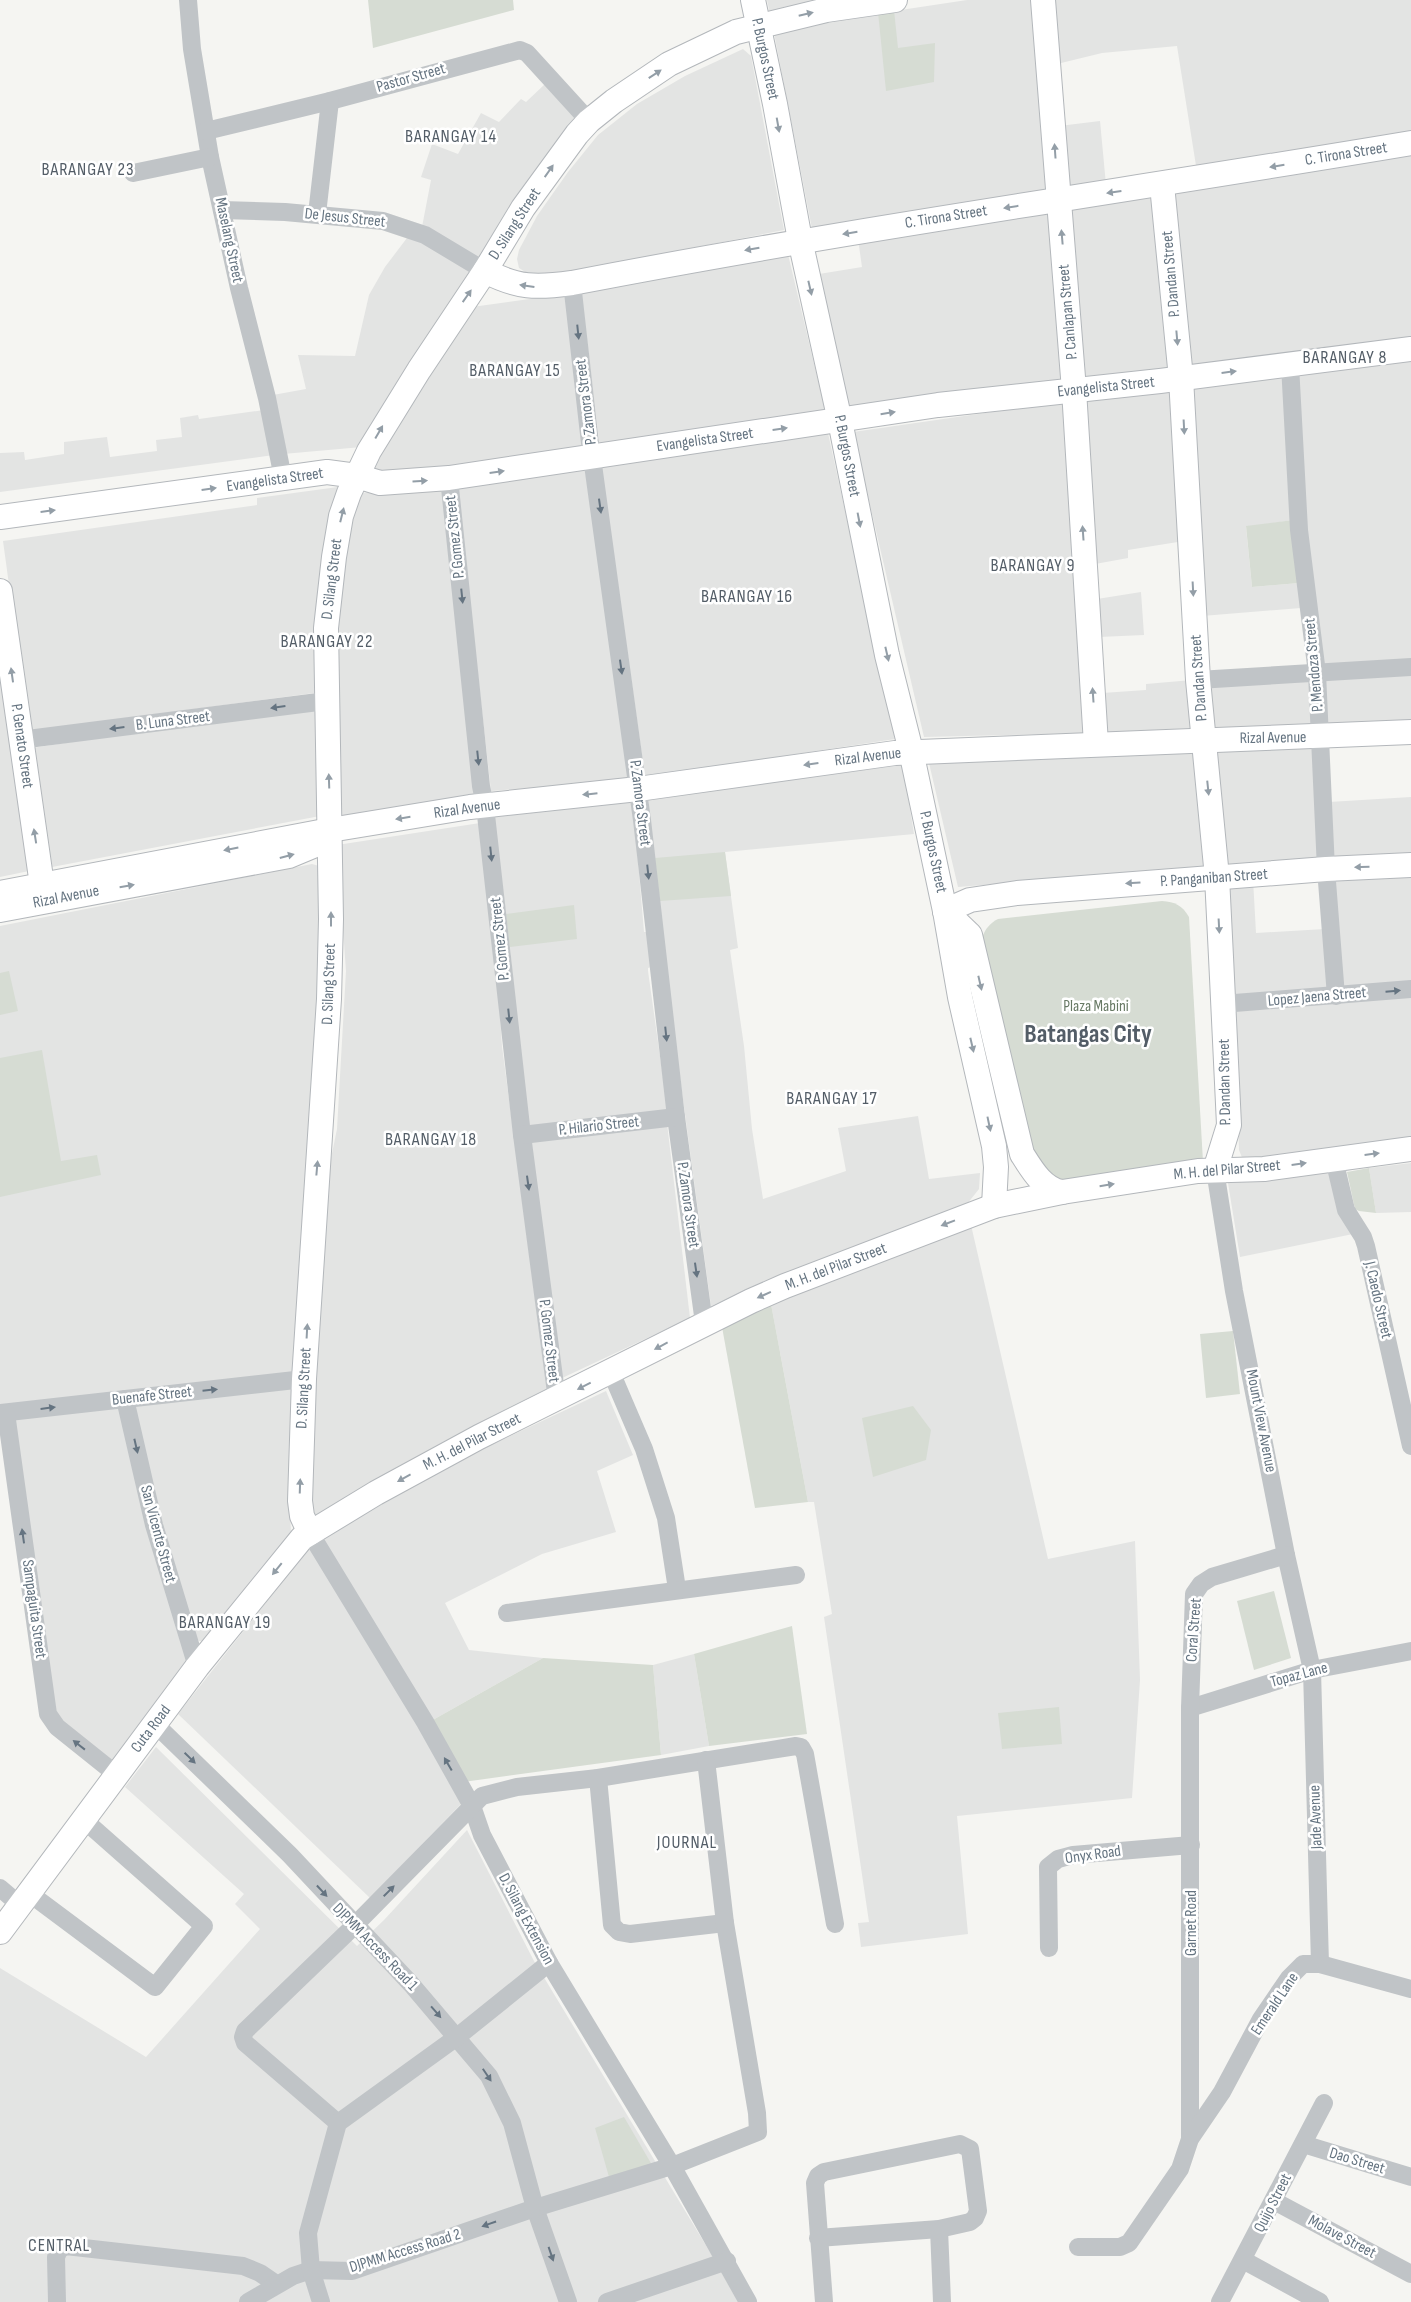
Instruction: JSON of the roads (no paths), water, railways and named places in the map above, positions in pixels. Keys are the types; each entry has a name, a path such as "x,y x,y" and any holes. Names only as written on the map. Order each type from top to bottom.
{"street":[{"name":"Maselang Street","path":"188,0 192,48 210,157 239,288 267,398 283,478"},
{"name":"P. Burgos Street","path":"753,0 800,240 840,421 887,655 911,751 945,911 960,997 994,1146 996,1167 994,1206"},
{"name":"D. Silang Street","path":"310,1533 302,1516 300,1501 304,1379 329,999 330,830 326,628 334,557 341,516 349,493 385,423 485,271 523,208 577,134 589,121 614,101 669,64 736,32 758,25 826,10 895,0"},
{"name":"P. Canlapan Street","path":"1043,0 1074,390 1096,744"},
{"name":"Pastor Street","path":"206,131 330,101 520,50 527,53 589,121"},
{"path":"317,214 330,101"},
{"name":"C. Tirona Street","path":"485,271 505,281 540,288 800,240 1059,199 1162,185 1411,143"},
{"path":"132,172 210,157"},
{"name":"P. Dandan Street","path":"1162,185 1181,378 1198,680 1216,877 1229,1125 1215,1170"},
{"name":"De Jesus Street","path":"222,210 317,214 383,220 425,235 485,271"},
{"name":"P. Zamora Street","path":"572,283 593,457 638,789 676,1117 704,1323"},
{"name":"Evangelista Street","path":"0,517 327,472 357,476 380,483 449,478 938,405 1181,378 1411,349"},
{"name":"P. Mendoza Street","path":"1290,365 1299,530 1316,673 1326,869 1336,996"},
{"name":"P. Gomez Street","path":"449,478 481,786 485,806 522,1135 557,1400"},
{"name":"P. Genato Street","path":"0,590 43,893"},
{"path":"1198,680 1411,668"},
{"name":"B. Luna Street","path":"20,740 326,701"},
{"name":"Rizal Avenue","path":"0,910 43,893 330,830 485,806 638,789 911,751 1203,739 1320,737 1411,732"},
{"name":"P. Panganiban Street","path":"945,911 970,900 1017,893 1326,869 1411,865"},
{"name":"Rizal Avenue","path":"0,893 43,893"},
{"name":"P. Panganiban Street","path":"970,935 975,921 1017,893"},
{"name":"P. Burgos Street","path":"945,911 970,935"},
{"path":"970,935 1017,1141 1026,1161 1040,1180 1053,1190 1062,1192"},
{"name":"Lopez Jaena Street","path":"1222,1004 1411,989"},
{"name":"P. Hilario Street","path":"522,1135 676,1117"},
{"name":"M. H. del Pilar Street","path":"310,1533 439,1458 612,1372 704,1323 785,1286 994,1206 1062,1192 1198,1171 1264,1169 1411,1149"},
{"name":"J. Caedo Street","path":"1334,1159 1346,1210 1363,1236 1366,1246 1408,1419 1411,1446"},
{"path":"996,1167 1026,1161"},
{"name":"Mount View Avenue","path":"1215,1170 1234,1291 1286,1556 1312,1670"},
{"path":"612,1372 644,1449 666,1518 677,1589"},
{"name":"Buenafe Street","path":"3,1413 304,1379"},
{"name":"San Vicente Street","path":"125,1399 154,1525 197,1667"},
{"name":"Sampaguita Street","path":"3,1413 48,1714 57,1728 117,1775"},
{"name":"Cuta Road","path":"0,1932 197,1667 302,1538 310,1533"},
{"name":"D. Silang Extension","path":"310,1533 425,1722 472,1806 482,1835 549,1963 672,2166 727,2261 748,2302"},
{"name":"Coral Street","path":"1190,1708 1194,1594 1201,1584 1212,1578 1286,1556"},
{"path":"506,1613 677,1589 796,1575"},
{"name":"Topaz Lane","path":"1190,1708 1312,1670 1411,1651"},
{"name":"Jade Avenue","path":"1312,1670 1320,1964"},
{"name":"Garnet Road","path":"1190,1708 1190,2139"},
{"name":"DJPMM Access Road 1","path":"155,1724 290,1855 354,1926 411,1984 489,2076 512,2123 536,2208 568,2302"},
{"path":"338,2123 245,2043 243,2037 245,2030 354,1926 482,1796 517,1787 598,1778 796,1746 801,1747 805,1754 835,1924"},
{"path":"598,1778 612,1926 619,1932 630,1934 725,1923 706,1760"},
{"path":"0,1888 25,1899 155,1987 204,1926 84,1820"},
{"name":"Onyx Road","path":"1049,1948 1048,1867 1058,1859 1073,1855 1191,1845"},
{"name":"DJPMM Access Road 2","path":"248,2302 276,2284 311,2270 352,2271 536,2208 672,2166 758,2132 757,2113 725,1923"},
{"path":"321,2302 311,2270 308,2233 310,2217 338,2123 457,2037 549,1963"},
{"name":"Emerald Lane","path":"1190,2139 1222,2092 1261,2019 1289,1978 1303,1964 1320,1964 1411,1988"},
{"name":"Quijo Street","path":"1220,2302 1324,2102"},
{"path":"1078,2247 1120,2248 1129,2243 1180,2169 1190,2139"},
{"path":"818,2238 939,2229 970,2222 975,2218 978,2211 970,2149 960,2144 824,2172 818,2176 815,2183 818,2238 824,2302"},
{"name":"Dao Street","path":"1303,2144 1411,2177"},
{"name":"Molave Street","path":"1274,2200 1411,2274"},
{"path":"939,2229 942,2302"},
{"path":"57,2302 56,2257 59,2250 66,2246 243,2266 276,2284"},
{"path":"1243,2260 1320,2302"},
{"path":"607,2302 727,2261"}],"district":[{"name":"BARANGAY 14","path":"451,136"},
{"name":"BARANGAY 23","path":"88,169"},
{"name":"BARANGAY 8","path":"1345,357"},
{"name":"BARANGAY 15","path":"515,370"},
{"name":"BARANGAY 9","path":"1033,565"},
{"name":"BARANGAY 16","path":"747,596"},
{"name":"BARANGAY 22","path":"327,641"},
{"name":"Batangas City","path":"1088,1034"},
{"name":"BARANGAY 17","path":"832,1098"},
{"name":"BARANGAY 18","path":"431,1139"},
{"name":"BARANGAY 19","path":"225,1622"},
{"name":"JOURNAL","path":"687,1842"},
{"name":"CENTRAL","path":"59,2245"}],"park label":[{"name":"Plaza Mabini","path":"1096,1006"}]}
